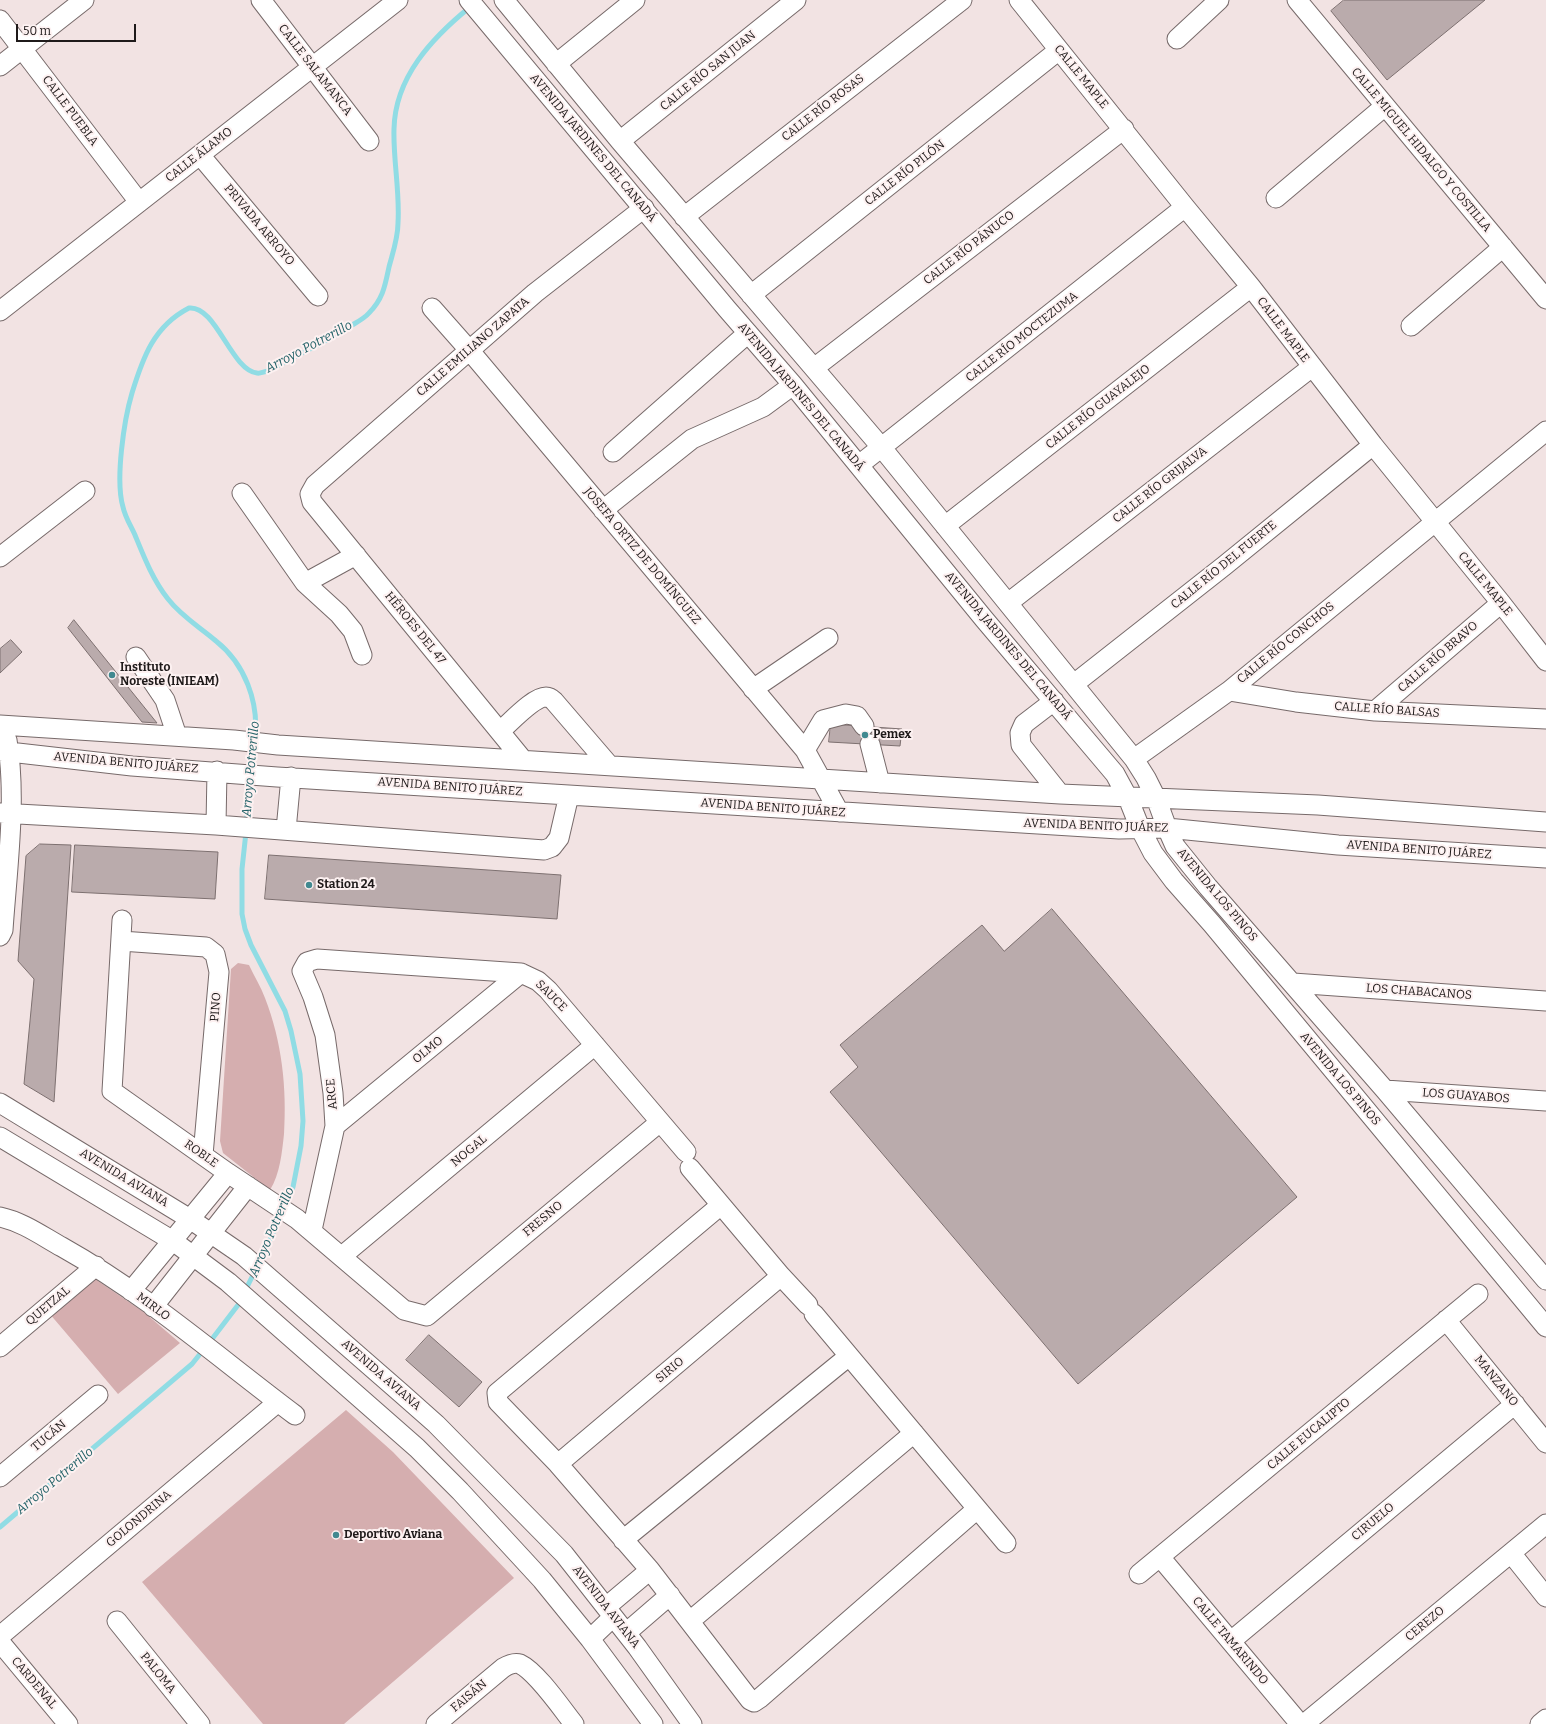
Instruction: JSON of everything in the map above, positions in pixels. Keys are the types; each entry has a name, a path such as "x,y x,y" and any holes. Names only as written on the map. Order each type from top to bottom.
{"street":[{"path":"0,66 84,0"},
{"name":"CALLE SALAMANCA","path":"261,0 370,140"},
{"name":"CALLE ÁLAMO","path":"0,310 398,0"},
{"name":"AVENIDA JARDINES DEL CANADÁ","path":"469,0 793,385 974,607 1114,774 1128,798 1140,828"},
{"path":"556,64 635,0"},
{"name":"CALLE RÍO SAN JUAN","path":"620,141 796,0"},
{"name":"CALLE RÍO ROSAS","path":"684,217 962,0"},
{"name":"CALLE MAPLE","path":"1019,0 1250,287 1373,445 1546,661"},
{"path":"1177,39 1219,0"},
{"name":"CALLE MIGUEL HIDALGO Y COSTILLA","path":"1304,3 1385,106 1546,299"},
{"name":"AVENIDA JARDINES DEL CANADÁ","path":"508,5 684,217 882,448 1134,759 1156,798"},
{"name":"CALLE PUEBLA","path":"0,20 138,202"},
{"name":"CALLE RÍO PILÓN","path":"751,295 1060,50"},
{"path":"1276,198 1385,106"},
{"name":"CALLE RÍO PÁNUCO","path":"814,368 1124,129"},
{"name":"PRIVADA ARROYO","path":"200,155 318,296"},
{"name":"CALLE RÍO MOCTEZUMA","path":"859,465 1185,207"},
{"name":"CALLE EMILIANO ZAPATA","path":"310,494 315,485 535,293 644,208"},
{"path":"1411,326 1503,247"},
{"name":"CALLE RÍO GUAYALEJO","path":"945,526 1250,287"},
{"name":"JOSEFA ORTIZ DE DOMÍNGUEZ","path":"432,308 470,351 753,689 806,750 820,779 839,812"},
{"path":"614,452 748,333"},
{"name":"CALLE RÍO GRIJALVA","path":"1008,603 1312,367"},
{"path":"603,510 692,439 763,407 793,385"},
{"name":"CALLE RÍO CONCHOS","path":"1134,759 1229,691 1546,431"},
{"name":"CALLE RÍO DEL FUERTE","path":"1074,684 1224,566 1373,445"},
{"path":"0,557 85,492"},
{"path":"242,493 305,584 339,614 353,631 362,655"},
{"name":"HÉROES DEL 47","path":"310,494 312,502 523,760"},
{"path":"305,584 356,555"},
{"name":"CALLE RÍO BRAVO","path":"1375,711 1501,603"},
{"path":"753,689 828,638"},
{"path":"136,657 165,700 177,736"},
{"name":"CALLE RÍO BALSAS","path":"1229,691 1296,702 1375,711 1546,719"},
{"path":"500,731 533,702 540,698 547,697 554,701 609,765"},
{"path":"1054,701 1024,724 1020,733 1021,745 1060,794"},
{"path":"806,750 823,720 846,714 858,716 864,726"},
{"path":"0,936 3,930 5,813 4,751 1,723 234,740 278,745 1128,798 1318,805 1546,822"},
{"path":"870,744 880,783"},
{"name":"AVENIDA BENITO JUÁREZ","path":"4,751 132,766 284,777 1119,829 1167,828 1338,845 1546,858"},
{"path":"221,825 224,772"},
{"path":"279,830 284,777"},
{"path":"5,813 221,825 544,850 552,847 559,838 569,795"},
{"name":"AVENIDA LOS PINOS","path":"1156,798 1167,828 1180,852 1208,887 1293,983"},
{"name":"AVENIDA LOS PINOS","path":"1140,828 1153,854 1174,882 1212,924 1546,1327"},
{"name":"ROBLE","path":"122,920 112,1091 312,1230 404,1310 427,1316"},
{"name":"PINO","path":"121,942 206,947 215,954 219,972 203,1155"},
{"name":"SAUCE","path":"307,962 317,959 521,973 538,981 595,1045 660,1122 721,1205 811,1309 1006,1543"},
{"name":"ARCE","path":"307,962 302,971 313,997 325,1035 332,1086 335,1126 312,1230"},
{"name":"OLMO","path":"335,1126 521,973"},
{"path":"1293,983 1546,1280"},
{"name":"LOS CHABACANOS","path":"1293,983 1546,1001"},
{"name":"NOGAL","path":"342,1256 595,1045"},
{"name":"LOS GUAYABOS","path":"1385,1090 1543,1105"},
{"name":"AVENIDA AVIANA","path":"0,1104 190,1219 244,1256 436,1424 564,1554 626,1632 692,1724"},
{"name":"FRESNO","path":"427,1316 660,1122"},
{"path":"0,1138 173,1241 228,1282 417,1448 460,1491 542,1580 590,1639 653,1724"},
{"path":"132,1291 228,1173"},
{"path":"153,1307 248,1186"},
{"path":"721,1205 497,1393 498,1402 558,1464 650,1570 750,1700 754,1702 978,1509"},
{"name":"MIRLO","path":"0,1217 15,1220 96,1266 193,1336 295,1415"},
{"name":"QUETZAL","path":"0,1347 96,1266"},
{"name":"SIRIO","path":"558,1464 781,1276"},
{"name":"CALLE EUCALIPTO","path":"1139,1574 1478,1294"},
{"name":"MANZANO","path":"1446,1320 1546,1443"},
{"path":"623,1540 849,1356"},
{"name":"TUCÁN","path":"0,1476 98,1395"},
{"name":"GOLONDRINA","path":"0,1636 278,1402"},
{"name":"CIRUELO","path":"1231,1641 1515,1404"},
{"path":"690,1621 914,1433"},
{"name":"CEREZO","path":"1304,1724 1546,1524"},
{"path":"1511,1553 1546,1597"},
{"name":"CALLE TAMARINDO","path":"1160,1557 1300,1724"},
{"path":"590,1639 610,1612 650,1570"},
{"path":"626,1632 670,1595"},
{"name":"PALOMA","path":"117,1621 200,1724"},
{"name":"CARDENAL","path":"0,1642 68,1724"},
{"name":"FAISÁN","path":"436,1724 503,1668 510,1664 519,1664 536,1677 574,1724"},
{"path":"1540,1724 1546,1719"}],"shaded area":[{"path":"238,963 249,965 263,994 276,1031 282,1065 285,1100 284,1134 278,1170 270,1190 223,1153 220,1141 231,969"},
{"path":"95,1279 145,1313 180,1343 118,1394 49,1313"},
{"name":"Deportivo Aviana","path":"346,1410 393,1452 514,1578 344,1724 263,1724 142,1582"}],"building":[{"path":"1344,0 1485,0 1387,80 1331,11"},
{"name":"Instituto Noreste (INIEAM)","path":"74,620 157,723 142,722 68,628"},
{"path":"11,640 22,652 0,673 0,649"},
{"name":"Pemex","path":"831,724 902,729 900,746 829,742"},
{"path":"40,844 71,845 54,1102 24,1084 34,979 18,961 26,856"},
{"path":"75,845 218,852 215,899 72,892"},
{"path":"269,855 561,875 557,919 265,899"},
{"path":"1052,909 1297,1197 1078,1384 830,1092 858,1067 840,1045 982,925 1004,951"},
{"path":"429,1335 482,1382 459,1407 406,1360"}],"waterway":[{"name":"Arroyo Potrerillo","path":"255,738 255,711 248,685 242,672 226,650 185,617 168,599 149,568 125,514 121,495 120,466 126,418 132,393 146,355 158,333 177,315 189,308 199,310 207,316 216,326 239,361 248,369 258,373 269,371 339,333 362,319 374,308 385,286 398,229 394,129 396,110 401,92 408,76 418,60 442,32 470,7"},
{"name":"Arroyo Potrerillo","path":"246,824 254,746"},
{"name":"Arroyo Potrerillo","path":"246,832 242,869 242,914 245,929 251,945 285,1011 291,1031 300,1074 303,1121 301,1146 293,1187 285,1205"},
{"name":"Arroyo Potrerillo","path":"259,1264 282,1213"},
{"name":"Arroyo Potrerillo","path":"209,1343 238,1305 255,1271"},
{"name":"Arroyo Potrerillo","path":"0,1527 192,1364 204,1349"}],"place":[{"name":"Instituto Noreste (INIEAM)","path":"112,675"},
{"name":"Pemex","path":"865,735"},
{"name":"Station 24","path":"309,885"},
{"name":"Deportivo Aviana","path":"336,1535"}]}
